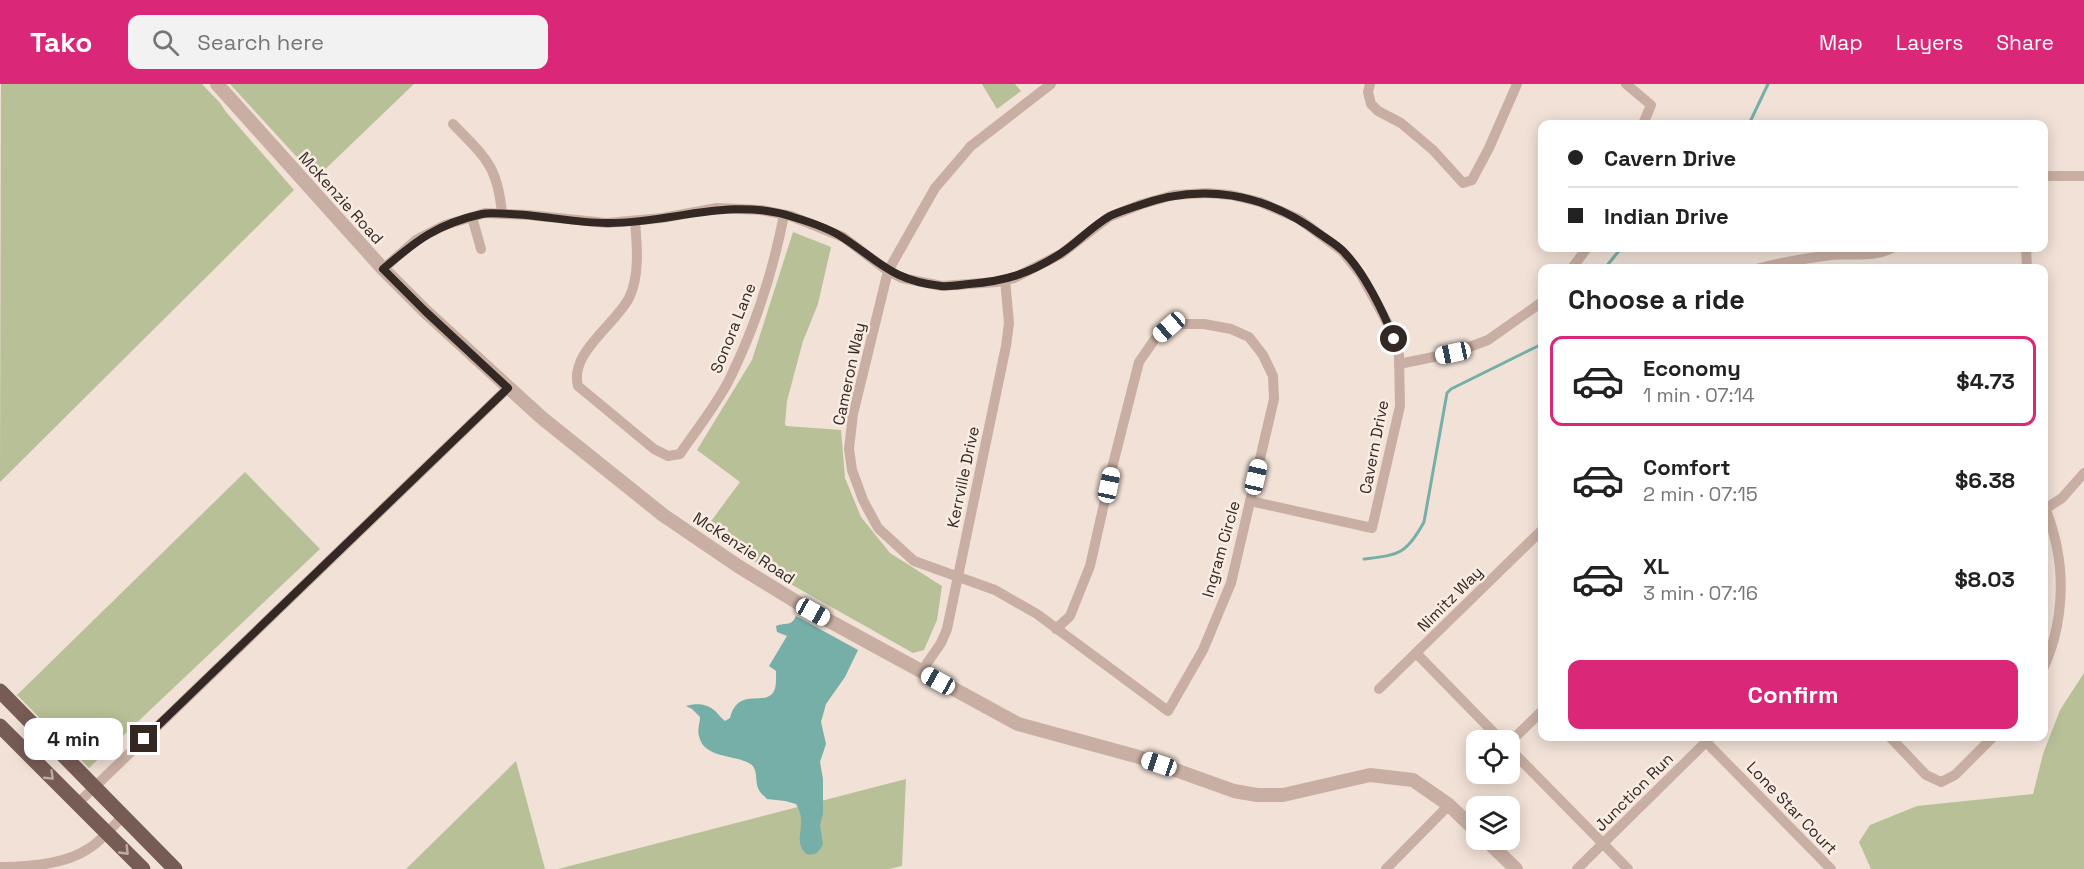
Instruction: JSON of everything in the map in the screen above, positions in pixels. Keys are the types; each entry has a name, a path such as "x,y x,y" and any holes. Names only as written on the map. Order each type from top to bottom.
{"main road":[{"path":"0,691 175,869"},
{"path":"0,726 143,869"}],"street":[{"name":"McKenzie Road","path":"217,84 383,269 508,388 594,461 682,528 813,612 1018,724 1139,757 1234,791 1257,795 1282,795 1370,775 1413,780 1449,805 1466,821"},
{"name":"Cameron Way","path":"1051,84 971,146 935,188 888,271 854,414 849,449 852,470 863,500 878,528 914,561 995,590 1037,614 1168,711"},
{"path":"1371,84 1368,92 1371,104 1378,111 1409,129 1433,150 1463,183 1472,180 1489,148 1517,84"},
{"path":"1626,84 1651,105 1645,120"},
{"path":"453,124 490,165 500,192 502,214"},
{"path":"2048,176 2084,176"},
{"name":"Cavern Drive","path":"383,269 417,240 445,225 485,213 607,223 662,218 717,208 761,210 784,214 843,237 888,271 902,278 942,286 1014,278 1060,254 1109,217 1173,195 1208,193 1260,201 1299,219 1342,251 1361,275 1388,324 1399,355 1400,406 1372,528 1250,501"},
{"name":"Sonora Lane","path":"635,220 638,254 630,297 585,354 579,365 576,380 578,386 612,415 654,449 668,456 680,454 730,378 758,311 771,272 784,214"},
{"path":"472,217 481,249"},
{"path":"1776,264 1823,256 1879,252"},
{"name":"Kerrville Drive","path":"921,672 941,643 947,628 958,577 1006,345 1009,323 1005,280"},
{"path":"1399,364 1453,353 1488,340 1538,308"},
{"name":"Ingram Circle","path":"1056,629 1070,616 1090,566 1139,362 1155,339 1169,327 1204,324 1230,329 1249,337 1263,355 1273,376 1274,399 1230,583 1203,650 1168,711"},
{"path":"78,803 508,388"},
{"path":"2048,504 2062,498 2084,473"},
{"path":"2048,515 2053,526 2062,572 2060,616 2048,660"},
{"name":"Nimitz Way","path":"1378,689 1538,534"},
{"path":"1416,652 1492,730"},
{"path":"1520,734 1538,715"},
{"name":"Junction Run","path":"1577,869 1707,741"},
{"name":"Lone Star Court","path":"1711,741 1831,869"},
{"path":"1894,741 1926,775 1941,782 1955,775 1989,741"},
{"path":"1520,756 1628,869"},
{"path":"1386,869 1449,805"},
{"path":"0,867 19,867 64,860 89,849 123,816"},
{"path":"1496,850 1516,869"}],"green space":[{"path":"1,84 202,84 294,190 0,482"},
{"path":"230,84 414,84 316,178"},
{"path":"982,84 1015,84 1021,91 997,109"},
{"path":"793,232 831,247 818,304 803,341 787,401 785,424 786,426 841,430 845,478 861,517 890,553 942,586 937,620 924,650 913,653 771,573 706,528 740,482 697,450 752,360"},
{"path":"245,472 320,549 89,768 17,695"},
{"path":"2084,673 2084,869 1871,869 1859,842 1870,825 1917,806 2033,794 2043,754 2060,710"},
{"path":"516,761 545,869 406,869"},
{"path":"906,779 902,866 889,869 558,869"}],"water":[{"path":"796,616 858,650 845,677 826,704 821,722 826,744 820,762 823,779 823,814 820,825 823,844 815,854 806,854 801,846 801,817 796,804 767,799 758,788 752,765 707,749 698,734 700,717 686,706 699,704 707,706 725,721 730,718 738,703 772,694 776,671 769,666 787,636 777,632 776,626 790,623"}],"waterway":[{"path":"1751,120 1768,84"},
{"path":"1608,264 1618,252"},
{"path":"1364,559 1400,551 1412,541 1424,522 1447,393 1538,346"}],"route":[{"path":"144,739 508,388 383,269 417,240 445,225 485,213 607,223 662,218 717,208 761,210 791,216 843,237 888,271 902,278 942,286 996,282 1014,278 1060,254 1109,217 1142,204 1173,195 1208,193 1231,195 1260,201 1299,219 1342,251 1361,275 1394,339"}]}
